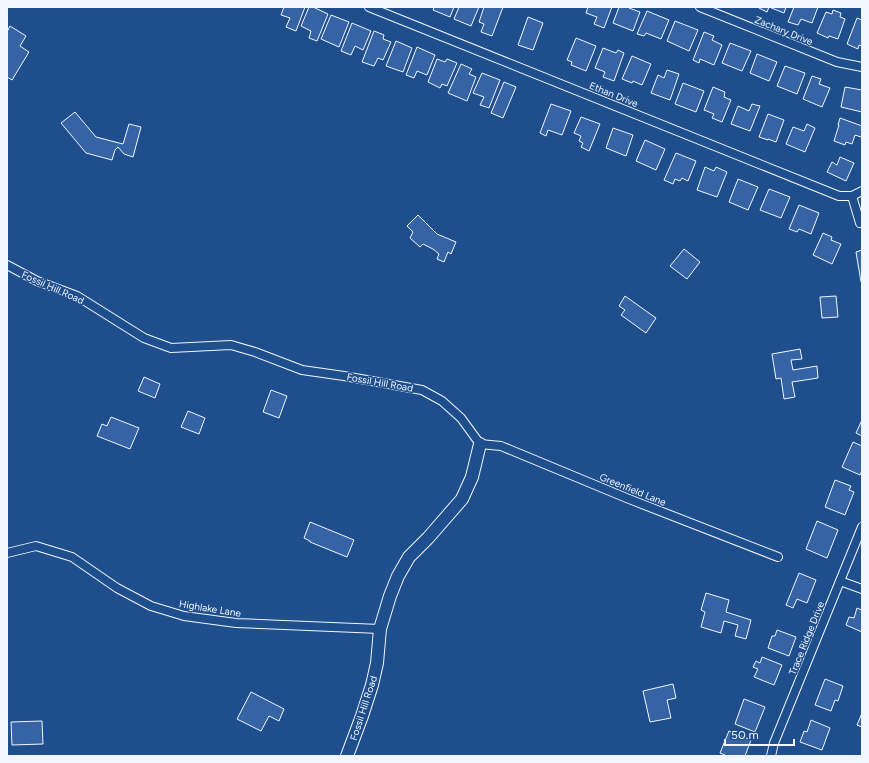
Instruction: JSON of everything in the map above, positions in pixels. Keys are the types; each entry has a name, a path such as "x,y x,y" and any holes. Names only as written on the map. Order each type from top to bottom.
{"street":[{"name":"Ethan Drive","path":"369,7 839,196 852,196"},
{"name":"Zachary Drive","path":"700,7 837,62 862,67"},
{"path":"860,223 852,196 862,191"},
{"name":"Fossil Hill Road","path":"7,265 37,281 77,296 144,338 171,348 231,345 255,352 302,370 422,390 442,401 461,418 480,444 472,477 462,499 432,534 409,557 398,576 380,629 377,663 372,685 347,756"},
{"name":"Greenfield Lane","path":"480,444 501,446 629,499 778,557"},
{"name":"Trace Ridge Drive","path":"771,756 777,736 862,528"},
{"name":"Highlake Lane","path":"7,553 36,546 72,556 117,588 151,606 184,616 236,623 380,629"},
{"path":"840,581 862,589"}],"building":[{"path":"284,7 305,7 296,31 286,27 290,18 281,15"},
{"path":"309,7 313,7 328,14 317,41 309,38 311,31 301,26"},
{"path":"434,7 454,7 450,17 433,10"},
{"path":"459,7 479,7 471,26 454,19"},
{"path":"484,7 503,7 492,36 481,32 484,24 479,22"},
{"path":"588,7 612,7 604,28 594,24 597,17 586,13"},
{"path":"619,7 630,7 629,8 640,12 633,31 613,23"},
{"path":"759,7 769,7 767,12"},
{"path":"769,7 786,7 784,13"},
{"path":"794,7 818,7 812,23 801,19 798,25 788,22"},
{"path":"833,10 841,13 840,17 845,19 838,39 829,36 828,38 817,33 826,12 832,14"},
{"path":"647,11 669,20 661,39 646,33 644,36 637,34"},
{"path":"331,15 349,22 339,47 321,39"},
{"path":"528,17 543,23 533,50 518,45"},
{"path":"857,18 862,20 862,46 859,45 858,49 847,44"},
{"path":"675,21 698,30 689,51 667,41"},
{"path":"352,23 371,31 363,50 355,46 351,55 341,51"},
{"path":"10,26 26,36 20,46 29,52 12,80 7,77 7,32"},
{"path":"374,31 384,35 383,39 391,42 383,60 378,58 374,66 362,62"},
{"path":"704,32 714,36 712,40 722,45 714,65 700,59 699,63 693,60"},
{"path":"576,38 596,46 586,71 571,65 572,62 567,60"},
{"path":"396,41 412,48 403,72 386,66"},
{"path":"730,43 751,51 742,71 722,63"},
{"path":"417,47 435,55 427,75 417,71 414,78 406,75"},
{"path":"603,48 616,53 618,50 624,53 614,81 603,77 605,72 595,68"},
{"path":"757,54 777,62 769,81 750,73"},
{"path":"632,56 651,64 642,85 633,81 632,83 622,79"},
{"path":"437,59 445,62 447,59 457,63 447,86 442,84 440,88 428,82"},
{"path":"461,64 472,69 469,74 476,77 467,101 448,93"},
{"path":"785,66 805,73 797,94 777,86"},
{"path":"667,70 679,74 670,100 651,93 658,75 664,78"},
{"path":"482,73 500,80 489,108 480,105 484,97 473,93"},
{"path":"812,76 821,79 819,84 830,88 822,107 803,99"},
{"path":"504,82 516,87 503,118 491,113"},
{"path":"683,83 704,91 696,112 675,104"},
{"path":"713,87 725,92 724,97 731,100 722,122 712,118 714,114 704,110"},
{"path":"845,87 862,90 862,112 841,107"},
{"path":"551,104 571,111 562,135 548,130 546,136 540,133"},
{"path":"752,104 760,106 750,131 731,124 738,106 749,111"},
{"path":"75,112 96,137 123,144 129,124 141,127 133,157 124,154 118,147 115,150 112,160 86,153 61,123"},
{"path":"768,114 784,120 776,142 759,137"},
{"path":"581,117 600,124 589,151 581,147 583,143 579,141 581,136 574,133"},
{"path":"840,118 862,126 861,137 855,135 852,144 846,142 845,145 834,141"},
{"path":"807,124 815,128 805,152 786,144 793,127 804,131"},
{"path":"613,128 633,135 626,156 606,148"},
{"path":"645,140 665,149 656,170 636,161"},
{"path":"676,153 696,161 688,181 682,178 680,181 675,179 673,184 664,180"},
{"path":"840,157 854,163 846,181 827,172 832,162 837,165"},
{"path":"705,167 714,171 716,167 727,172 717,197 697,190"},
{"path":"738,179 758,187 748,210 729,202"},
{"path":"769,189 790,197 781,218 760,210"},
{"path":"799,205 819,213 811,234 799,229 797,232 789,229"},
{"path":"418,215 437,234 456,242 451,254 448,252 444,262 437,259 439,254 433,249 423,244 420,247 410,238 413,232 407,226"},
{"path":"823,233 832,237 831,240 841,244 832,264 813,255"},
{"path":"684,249 700,262 687,279 670,266"},
{"path":"862,250 862,282 861,282 856,252"},
{"path":"625,296 656,318 646,333 621,315 625,310 619,306"},
{"path":"836,296 838,317 822,318 820,297"},
{"path":"800,349 802,359 791,360 793,370 817,366 818,378 792,382 795,397 784,399 781,378 776,379 772,354"},
{"path":"144,377 160,384 155,398 138,391"},
{"path":"271,390 287,396 279,418 263,412"},
{"path":"188,411 205,418 199,434 181,427"},
{"path":"111,417 139,428 130,449 97,436 102,424 107,426"},
{"path":"862,420 862,436 856,433"},
{"path":"853,442 862,446 862,471 860,475 842,467"},
{"path":"835,480 851,486 849,490 854,492 845,515 825,507"},
{"path":"817,521 838,530 827,558 806,549"},
{"path":"310,522 354,540 347,557 310,542 304,538"},
{"path":"799,573 816,580 807,603 797,599 793,608 786,605"},
{"path":"706,593 729,600 726,612 751,620 746,639 735,636 738,625 724,621 721,633 701,627 705,612 701,610"},
{"path":"857,608 862,610 862,632 846,625 849,617 854,618"},
{"path":"777,630 796,637 789,656 768,648 772,636 775,636"},
{"path":"762,657 782,665 774,685 754,677 758,669 753,667 756,661 760,663"},
{"path":"825,679 843,686 838,701 835,700 831,711 815,705"},
{"path":"673,684 676,698 667,700 671,718 650,722 643,691"},
{"path":"251,692 284,709 279,721 269,716 261,731 237,719"},
{"path":"744,699 765,707 755,732 735,724"},
{"path":"862,713 862,727 857,725"},
{"path":"811,720 830,728 822,750 800,742 804,731 807,732"},
{"path":"42,721 43,744 12,745 11,722"},
{"path":"729,731 751,740 745,756 727,756 720,753"}]}
